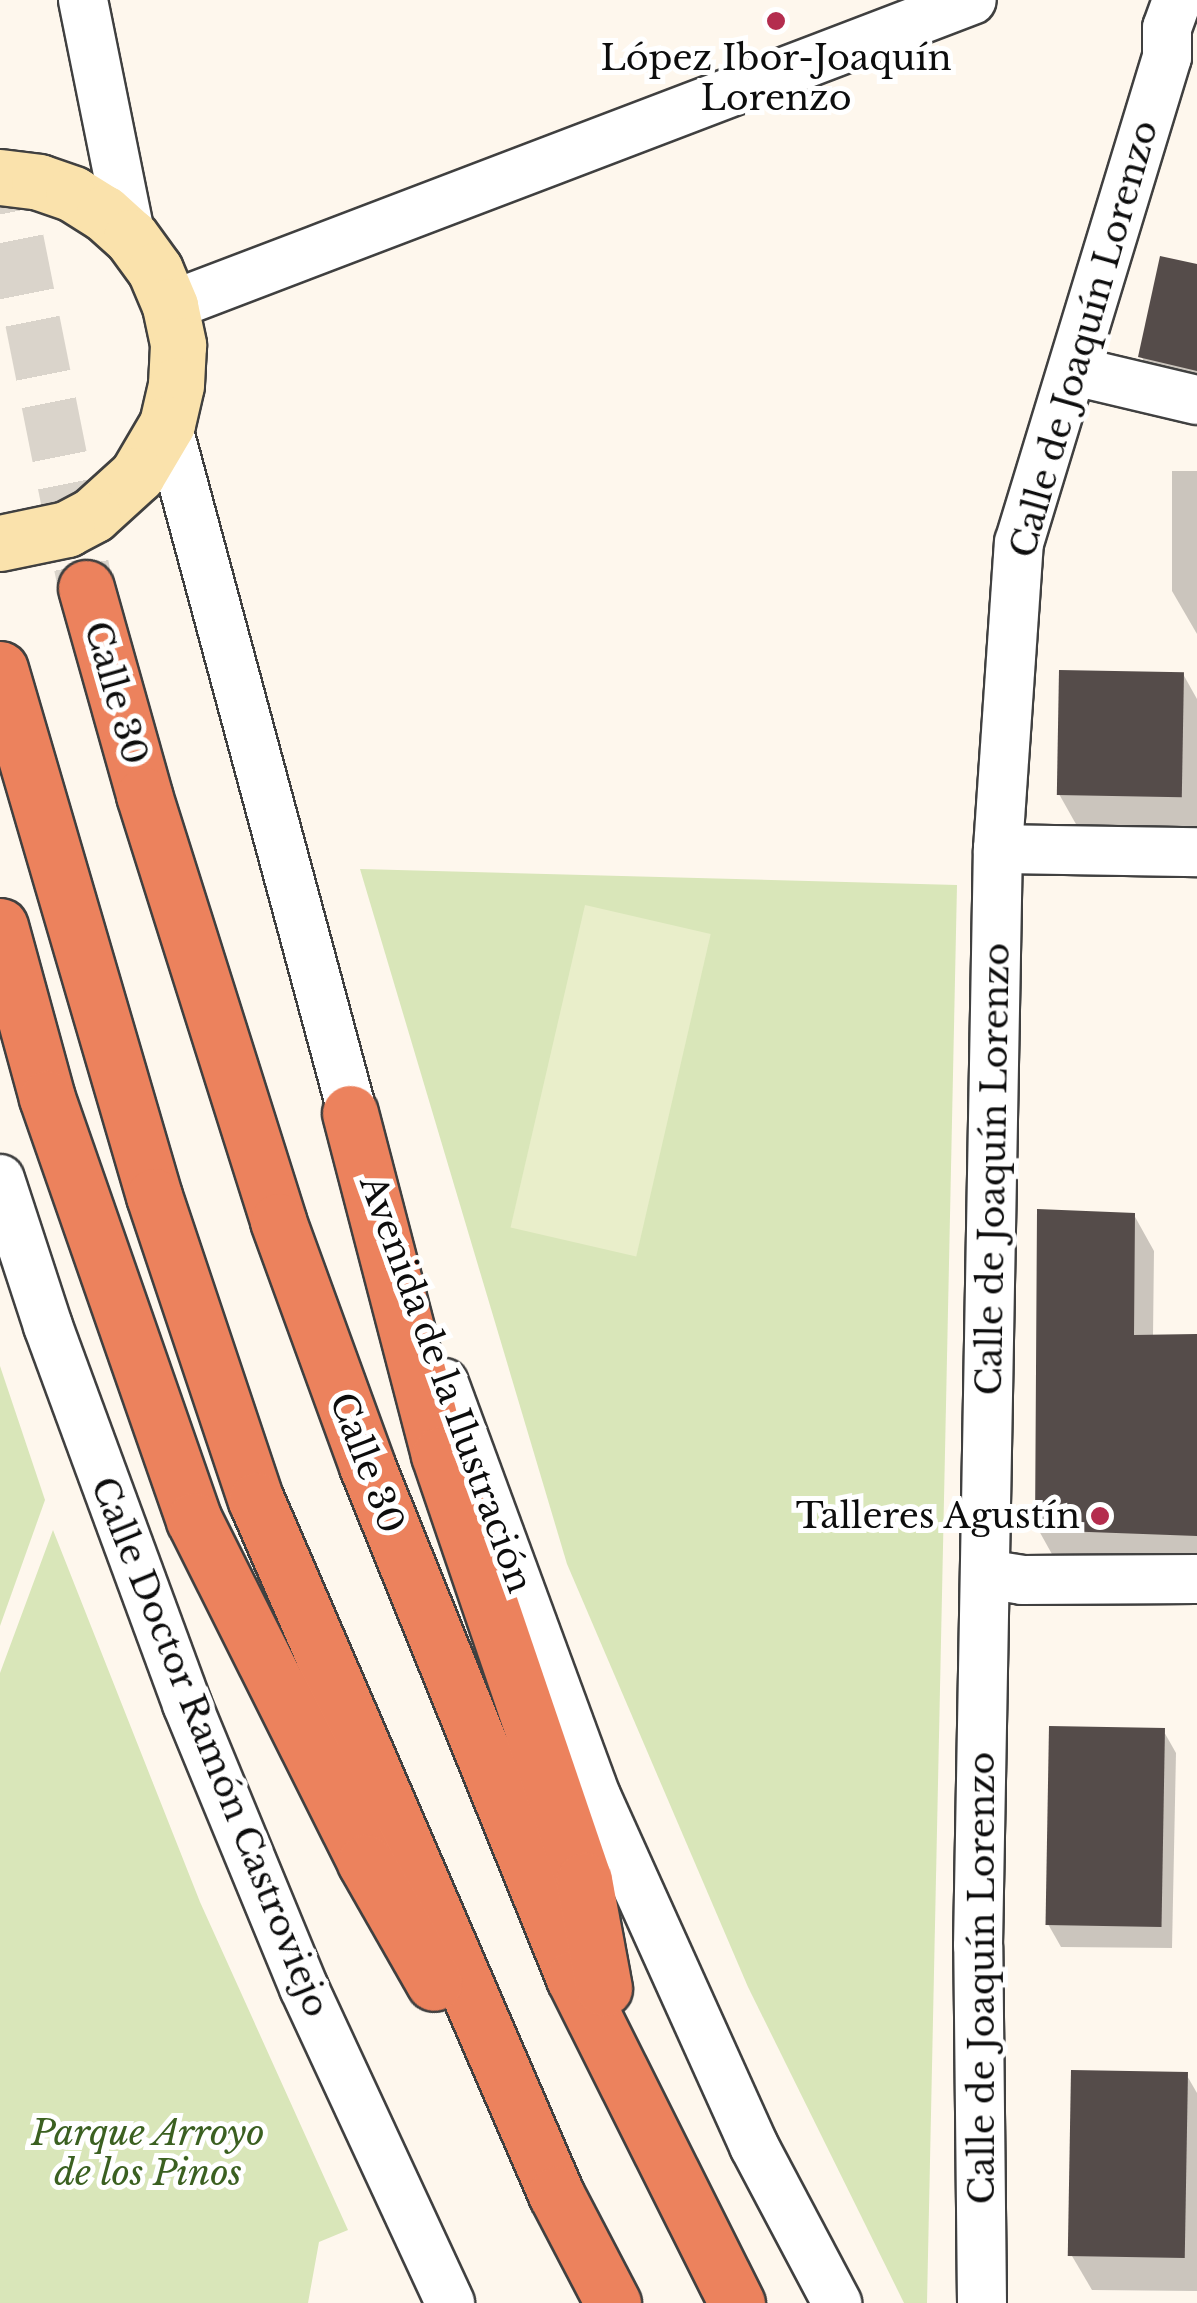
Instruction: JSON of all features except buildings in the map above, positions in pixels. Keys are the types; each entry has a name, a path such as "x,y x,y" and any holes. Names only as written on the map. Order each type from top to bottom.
{"highway":[{"name":"Calle 30","path":"86,588 144,795 278,1222 366,1466 574,1978 737,2303"},
{"path":"0,668 154,1196 256,1500 556,2194"},
{"path":"0,926 46,1098 194,1520 365,1862 556,2194 613,2303"},
{"path":"350,1114 438,1455 584,1880 618,2070"}],"main road":[{"path":"0,177 39,182 73,194 104,213 131,238 154,270 170,306 178,345 176,385 167,424 137,475 94,515 38,538 0,543"}],"street":[{"path":"83,0 131,238"},
{"path":"170,306 972,0"},
{"name":"Calle de Joaquín Lorenzo","path":"982,2303 978,1946 998,849 1019,543 1182,46 1167,28 1177,0"},
{"path":"1074,371 1197,400"},
{"name":"Avenida de la Ilustración","path":"167,424 350,1114 464,1443 597,1798 754,2146 837,2303"},
{"path":"998,849 1197,852"},
{"name":"Calle Doctor Ramón Castroviejo","path":"0,1179 54,1343 187,1704 304,1988 450,2303"},
{"path":"985,1574 1022,1580 1197,1579"}],"green space":[{"path":"360,869 957,885 927,2303 904,2303 748,1987 567,1564"},
{"path":"585,905 711,934 636,1257 511,1228"},
{"path":"0,1366 45,1500 0,1626"},
{"name":"Parque Arroyo de los Pinos","path":"53,1530 200,1902 348,2230 319,2242 308,2303 0,2303 0,1673"}],"tunnel":[{"path":"0,158 86,588"}],"place":[{"name":"López Ibor-Joaquín Lorenzo","path":"776,21"},
{"name":"Talleres Agustín","path":"1100,1516"}]}
